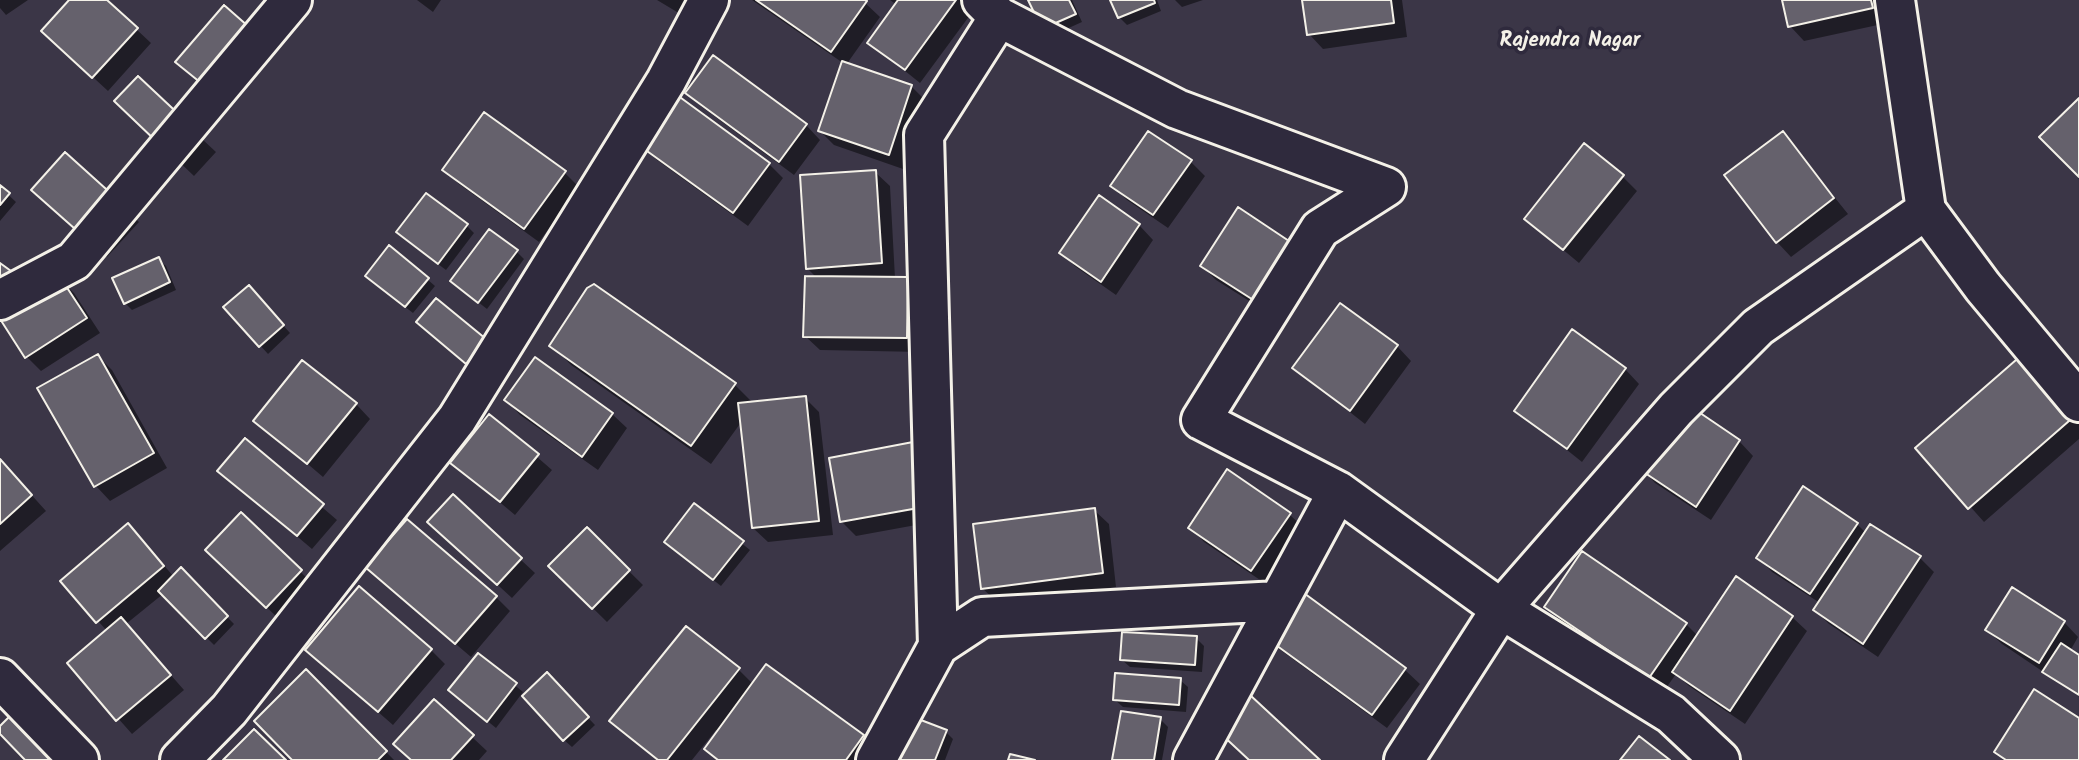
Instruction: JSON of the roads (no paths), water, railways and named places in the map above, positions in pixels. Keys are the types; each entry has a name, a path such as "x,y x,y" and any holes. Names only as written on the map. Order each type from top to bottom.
{"street":[{"path":"0,300 75,261 292,0"},
{"path":"180,760 229,710 457,419 666,81 709,0"},
{"path":"1895,0 1926,211 1983,287 2079,402"},
{"path":"939,646 924,135 991,9 1177,109 1386,187 1320,229 1201,420 1338,491 1502,609 1671,715 1720,760"},
{"path":"1404,760 1502,609 1676,409 1758,327 1926,211"},
{"path":"1193,760 1338,491"},
{"path":"876,760 939,646 982,617 1278,601"},
{"path":"0,678 79,760"}],"district":[{"name":"Rajendra Nagar","path":"1570,42"}]}
